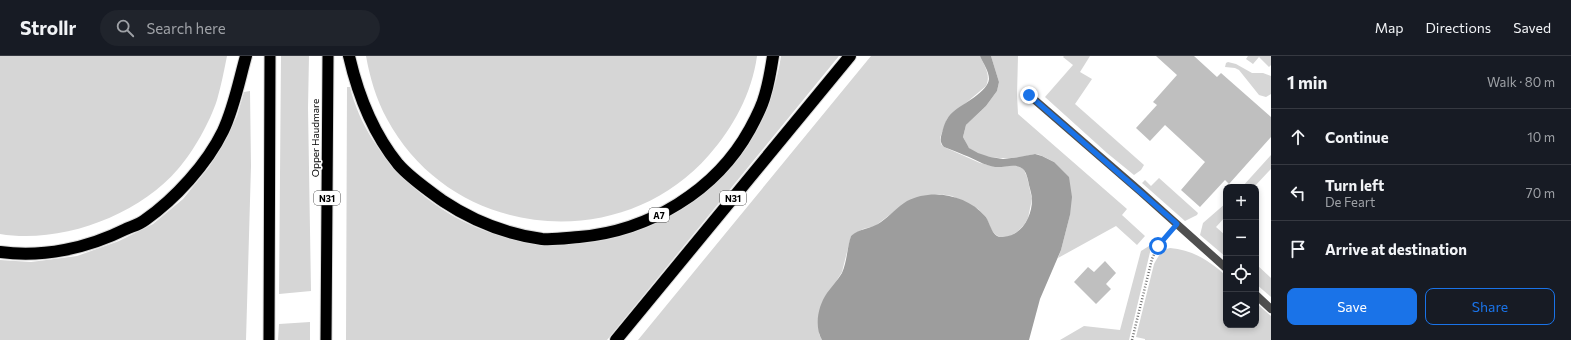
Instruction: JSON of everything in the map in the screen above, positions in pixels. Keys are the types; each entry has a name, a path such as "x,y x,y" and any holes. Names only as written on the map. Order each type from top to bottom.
{"highway":[{"path":"0,252 24,254 52,252 82,246 110,237 144,220 171,199 192,176 212,148 225,124 246,56"},
{"path":"269,340 270,56"},
{"name":"Opper Haudmare","path":"326,340 328,56"},
{"name":"A7","path":"349,56 357,89 366,112 380,138 399,164 428,190 462,214 498,229 543,239 595,236 618,231 657,216 693,194 728,162 743,142 765,96 773,56"},
{"name":"N31","path":"616,340 850,56"}],"street":[{"path":"1029,95 1223,265"},
{"path":"1259,298 1271,308"}],"path":[{"path":"1132,340 1152,259 1158,246 1177,224"}],"shaded area":[{"path":"0,56 227,56 217,100 206,127 184,162 161,186 142,200 120,213 97,223 48,235 24,236 0,234"},
{"path":"281,56 309,56 308,108 311,291 279,294"},
{"path":"366,56 757,56 751,83 746,96 726,133 709,155 672,188 630,209 585,220 539,220 494,210 452,190 416,159 387,119 383,111 369,72"},
{"path":"781,56 839,56 607,340 346,340 347,87 350,87 365,127 380,151 389,162 409,183 461,220 518,240 576,244 633,232 685,206 730,168 763,117"},
{"path":"871,56 980,56 988,75 986,86 947,119 940,138 941,144 944,147 980,163 997,167 1018,165 1024,170 1032,199 1028,218 1024,225 1011,236 1002,238 992,231 986,217 978,209 952,196 939,194 908,201 875,226 863,229 851,236 842,272 837,280 819,334 822,340 638,340"},
{"path":"980,56 991,56 999,82 997,91 986,106 966,125 963,137 969,148 990,157 1003,159 1035,154 1042,156 1054,162 1069,177 1072,197 1070,215 1061,250 1040,299 1029,340 822,340 818,329 819,310 827,293 842,273 851,236 858,231 874,226 884,220 907,201 917,197 938,194 959,199 978,209 987,219 994,233 999,237 1010,236 1016,233 1025,224 1032,206 1032,198 1024,170 1018,166 995,167 987,165 944,147 941,142 941,137 946,122 953,112 980,93 988,84 988,73"},
{"path":"991,56 1018,56 1018,114 1127,209 1122,215 1145,236 1137,245 1116,226 1058,258 1070,215 1054,162 1037,154 1007,158 986,156 974,152 968,147 963,137 966,125 986,106 997,91 999,82"},
{"path":"1090,56 1080,72 1092,79 1075,104 1144,165 1141,170 1134,175 1107,153 1045,97 1073,65 1063,57"},
{"path":"1248,56 1271,56 1271,65 1269,67 1259,57 1253,64 1246,59"},
{"path":"1226,63 1236,64 1252,73 1263,73 1271,76 1271,94 1266,97 1259,95 1239,70 1225,67"},
{"path":"250,91 251,166 246,340 0,340 0,260 31,262 77,256 119,241 153,224 183,199 209,167 224,143 237,116 244,92"},
{"path":"1271,155 1271,169 1257,184 1245,184"},
{"path":"1159,178 1198,213 1197,215 1185,221 1142,183 1145,180 1151,186"},
{"path":"1223,206 1223,219 1216,227 1223,233 1223,254 1200,235 1203,223"},
{"path":"1149,246 1151,248 1129,340 1060,340 1084,326 1120,330 1141,251"},
{"path":"1167,249 1178,249 1201,257 1223,274 1223,328 1259,328 1259,306 1271,316 1271,340 1145,340 1136,337 1154,264 1158,256"},
{"path":"1259,267 1271,278 1271,297 1259,287"},
{"path":"310,322 310,340 278,340 279,324"}],"building":[{"path":"1156,56 1194,56 1217,77 1221,73 1271,117 1271,137 1229,184 1225,180 1200,207 1181,190 1205,162 1165,125 1150,141 1136,128 1157,105 1153,102 1177,75"},
{"path":"1105,261 1116,273 1106,284 1111,289 1096,304 1074,282 1088,267 1094,272"}],"route":[{"path":"1029,95 1177,224 1158,246"}]}
